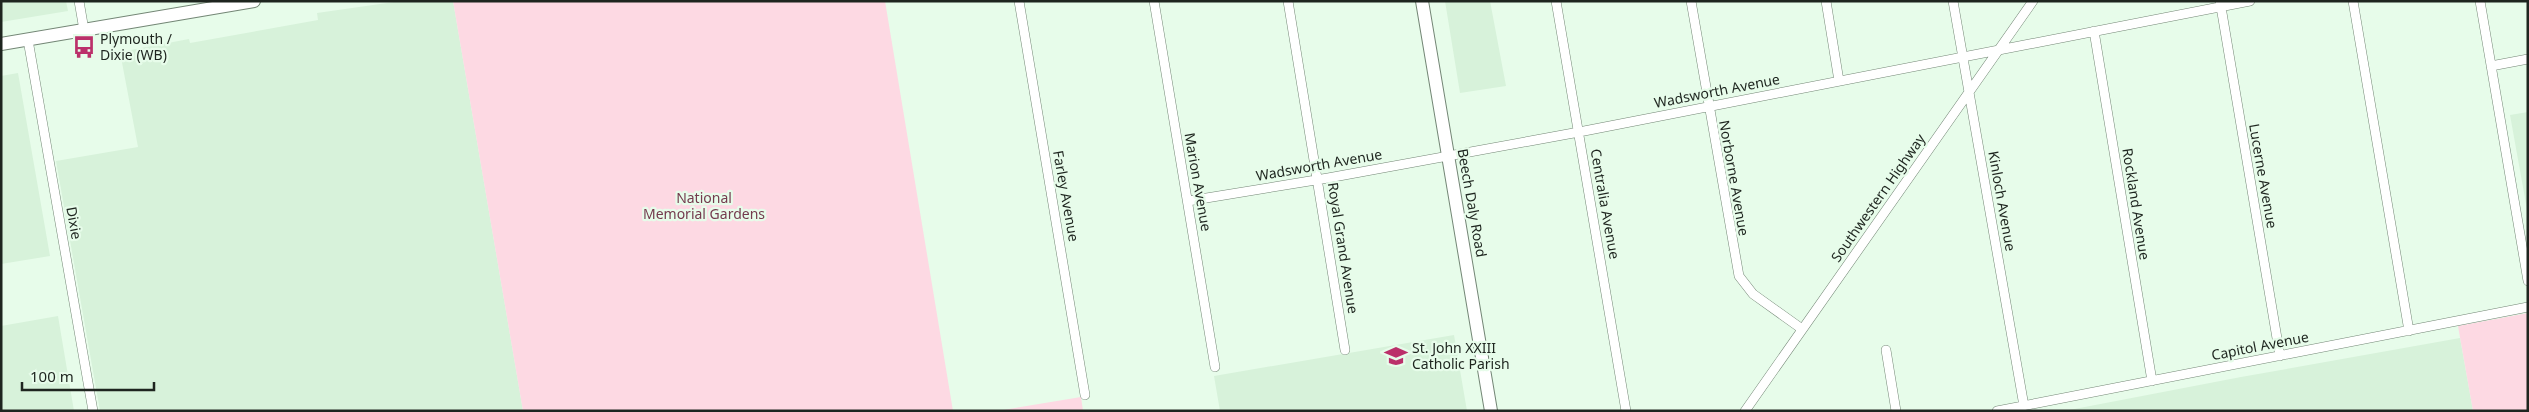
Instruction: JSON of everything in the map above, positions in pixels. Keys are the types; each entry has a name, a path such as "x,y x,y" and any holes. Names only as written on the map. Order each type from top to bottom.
{"main road":[{"path":"1,44 254,1"},
{"name":"Beech Daly Road","path":"1422,1 1491,411"}],"street":[{"path":"79,1 84,30"},
{"name":"Farley Avenue","path":"1019,1 1085,395"},
{"name":"Marion Avenue","path":"1154,1 1215,366"},
{"name":"Royal Grand Avenue","path":"1288,1 1345,350"},
{"name":"Centralia Avenue","path":"1556,1 1626,411"},
{"name":"Norborne Avenue","path":"1691,1 1739,276 1753,294 1802,329"},
{"path":"1826,1 1840,81"},
{"name":"Kinloch Avenue","path":"1953,1 2024,406"},
{"name":"Southwestern Highway","path":"1745,411 2034,1"},
{"name":"Wadsworth Avenue","path":"1188,201 1318,180 1579,132 2094,32 2221,4 2250,1"},
{"path":"2353,1 2409,331"},
{"path":"2480,1 2528,281"},
{"name":"Lucerne Avenue","path":"2221,4 2280,356"},
{"name":"Rockland Avenue","path":"2094,32 2152,381"},
{"name":"Dixie","path":"28,40 92,411"},
{"path":"2491,66 2528,59"},
{"name":"Capitol Avenue","path":"1997,411 2528,307"},
{"path":"1886,350 1896,411"}],"shaded area":[{"path":"1,1 66,1 68,11 1,22"},
{"path":"401,1 453,1 523,411 100,411 56,161 138,147 120,52 189,39 190,43 318,20 317,13"},
{"path":"1445,1 1490,1 1506,86 1460,93"},
{"path":"18,73 50,256 1,264 1,76"},
{"path":"2528,112 2528,215 2510,115"},
{"path":"58,316 74,411 1,411 1,326"},
{"name":"St. John XXIII Catholic Parish","path":"1454,335 1467,411 1220,411 1214,376"},
{"path":"2460,338 2473,411 2064,411 2241,377"}],"green space":[{"name":"National Memorial Gardens","path":"453,1 885,1 953,411 523,411"},
{"path":"2528,313 2528,411 2473,411 2458,326"},
{"path":"1081,397 1083,411 997,411"}],"place":[{"name":"Plymouth / Dixie (WB)","path":"84,47"},
{"name":"St. John XXIII Catholic Parish","path":"1396,356"}]}
